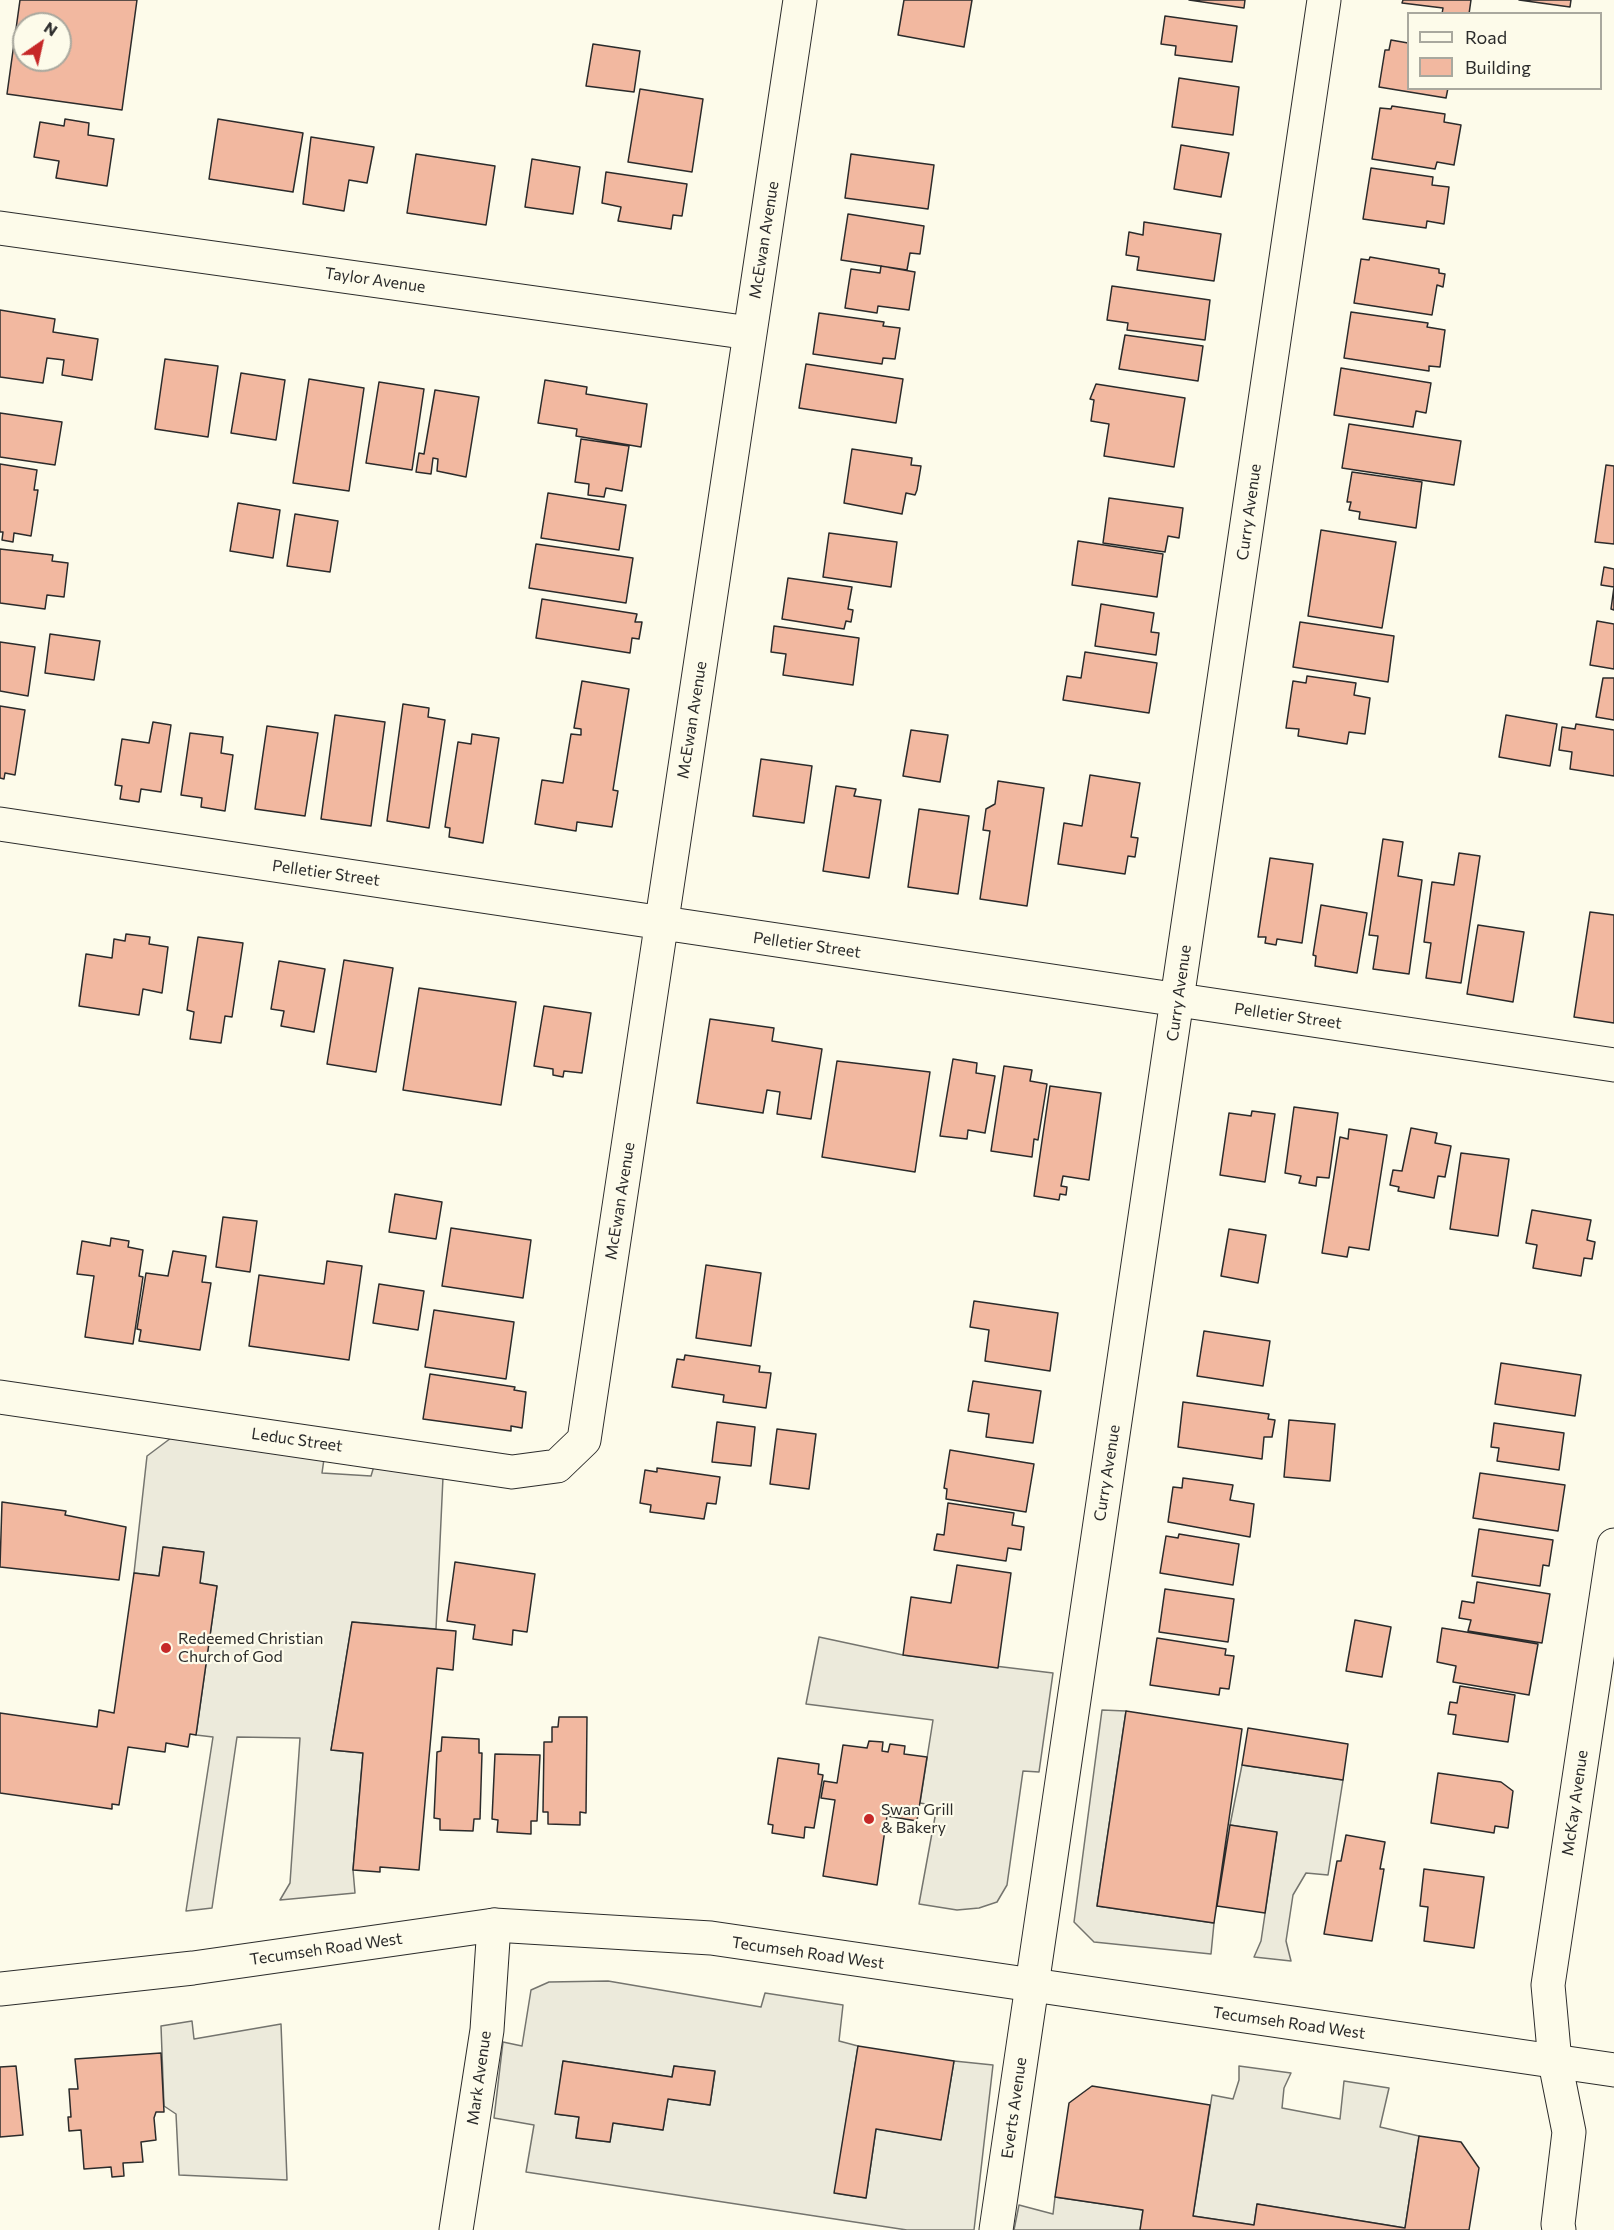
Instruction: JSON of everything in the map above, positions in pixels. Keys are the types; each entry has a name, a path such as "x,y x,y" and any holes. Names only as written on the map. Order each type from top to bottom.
{"street":[{"name":"McEwan Avenue","path":"584,1440 800,0"},
{"name":"Curry Avenue","path":"1031,1985 1324,0"},
{"name":"Taylor Avenue","path":"0,228 750,333"},
{"name":"Pelletier Street","path":"0,824 1614,1065"},
{"name":"Leduc Street","path":"0,1397 512,1472 557,1466 584,1440"},
{"name":"McKay Avenue","path":"1559,2230 1569,2132 1555,2062 1548,1985 1614,1545"},
{"name":"Tecumseh Road West","path":"0,1989 193,1968 494,1925 711,1938 1614,2070"},
{"name":"Mark Avenue","path":"456,2230 487,2030 494,1925"},
{"name":"Everts Avenue","path":"996,2230 1031,1985"}],"shaded area":[{"path":"171,1438 324,1459 322,1473 371,1476 374,1466 443,1477 436,1629 352,1622 331,1750 363,1753 353,1870 355,1893 280,1900 290,1883 300,1738 237,1737 212,1908 186,1911 213,1737 196,1735 217,1586 200,1583 203,1552 163,1547 159,1576 134,1573 147,1456"},
{"path":"819,1637 903,1655 1053,1673 1039,1772 1023,1771 1007,1885 997,1902 979,1908 957,1910 919,1904 937,1806 920,1803 933,1720 806,1704"},
{"path":"1102,1710 1126,1711 1097,1906 1214,1923 1211,1954 1094,1942 1074,1922"},
{"path":"1242,1765 1343,1780 1328,1875 1306,1873 1293,1895 1286,1941 1291,1961 1254,1957 1261,1941 1277,1833 1230,1825"},
{"path":"608,1981 761,2007 765,1993 843,2005 839,2041 858,2046 835,2193 866,2198 876,2129 941,2139 954,2061 993,2065 974,2230 907,2230 526,2172 534,2125 494,2118 503,2042 522,2046 531,1990 549,1982","holes":["563,2061 672,2077 674,2066 715,2072 710,2105 668,2099 663,2130 613,2123 610,2142 576,2138 579,2117 556,2114"]},
{"path":"192,2021 194,2039 281,2024 287,2180 179,2175 176,2114 164,2106 161,2026"},
{"path":"1239,2066 1291,2073 1284,2088 1282,2108 1340,2119 1344,2081 1389,2088 1380,2127 1419,2136 1405,2228 1257,2204 1254,2225 1193,2216 1212,2095 1233,2099 1239,2080"},
{"path":"1055,2197 1143,2210 1140,2230 1014,2230 1019,2205 1053,2214"}],"building":[{"path":"20,0 137,0 122,110 7,94 12,58 12,72 72,72 72,12 18,12"},
{"path":"904,0 972,0 964,47 898,35"},
{"path":"1189,0 1245,0 1244,8"},
{"path":"1403,0 1471,0 1469,12 1442,12 1443,8 1402,3"},
{"path":"1519,0 1571,0 1570,7"},
{"path":"1165,16 1237,26 1232,62 1175,55 1176,46 1161,44"},
{"path":"1391,40 1407,43 1407,90 1448,90 1446,98 1379,87 1385,50 1389,50"},
{"path":"593,44 640,51 634,92 586,86"},
{"path":"1179,78 1239,87 1233,135 1172,127"},
{"path":"640,89 703,99 692,172 628,162"},
{"path":"1392,106 1445,114 1444,122 1461,125 1454,165 1437,162 1435,169 1372,159 1380,108 1391,109"},
{"path":"65,119 89,123 88,135 114,139 107,186 56,178 59,161 34,157 40,122 64,126"},
{"path":"218,119 303,133 293,192 209,179"},
{"path":"311,137 374,147 367,183 349,180 344,211 303,204"},
{"path":"1181,145 1229,153 1221,197 1174,189"},
{"path":"416,154 495,166 486,225 407,213"},
{"path":"851,154 934,165 928,209 845,198"},
{"path":"532,159 580,167 573,214 525,207"},
{"path":"1371,168 1433,177 1432,185 1449,187 1444,224 1427,221 1426,228 1363,219"},
{"path":"606,172 687,184 682,216 673,215 671,229 618,221 621,207 602,203"},
{"path":"848,214 924,226 920,254 910,253 907,270 841,260"},
{"path":"1144,222 1221,234 1214,281 1137,270 1139,257 1126,255 1129,232 1143,235"},
{"path":"1370,257 1439,269 1439,273 1445,274 1443,287 1437,285 1432,315 1354,303 1361,259 1369,260"},
{"path":"881,266 915,272 909,310 878,306 877,313 845,308 851,269 880,273"},
{"path":"1112,286 1210,300 1205,340 1127,330 1128,323 1107,320"},
{"path":"0,310 55,319 53,332 98,339 92,380 62,375 64,360 47,358 43,383 0,377"},
{"path":"1351,312 1428,323 1427,327 1445,330 1440,367 1429,366 1429,371 1344,358"},
{"path":"819,313 884,322 883,326 900,328 895,359 883,358 882,364 813,354"},
{"path":"1125,335 1203,346 1198,381 1119,369"},
{"path":"165,359 218,366 208,437 155,429"},
{"path":"806,364 903,379 896,423 799,408"},
{"path":"1341,368 1431,383 1426,413 1416,411 1413,427 1334,415"},
{"path":"241,373 285,380 276,440 231,433"},
{"path":"309,379 364,388 349,491 293,483"},
{"path":"545,380 587,387 586,394 647,404 641,447 576,436 577,429 538,423"},
{"path":"379,382 424,389 412,470 366,463"},
{"path":"1096,384 1185,398 1174,467 1104,456 1109,424 1091,421 1094,400 1090,399"},
{"path":"435,390 479,397 466,477 437,471 438,459 433,458 431,474 416,472 419,453 424,454"},
{"path":"0,413 62,422 55,465 0,457"},
{"path":"1349,424 1461,441 1454,485 1342,468"},
{"path":"581,439 629,446 622,491 606,488 604,497 588,495 589,484 575,482"},
{"path":"852,449 912,458 911,465 921,466 917,490 915,495 906,493 902,514 844,503"},
{"path":"0,464 37,470 34,490 38,490 31,536 14,533 13,542 2,540 3,532 0,532"},
{"path":"1606,465 1614,466 1614,544 1595,542"},
{"path":"1352,472 1422,482 1416,528 1359,519 1360,512 1349,510 1351,502 1347,502"},
{"path":"548,493 626,505 619,550 541,538"},
{"path":"1109,498 1183,508 1179,538 1168,536 1165,552 1103,543"},
{"path":"238,503 280,510 273,558 230,551"},
{"path":"295,514 338,521 330,572 287,566"},
{"path":"1321,530 1396,542 1382,628 1308,616"},
{"path":"829,533 897,542 891,587 823,577"},
{"path":"1078,541 1163,554 1157,597 1072,585"},
{"path":"536,544 633,558 626,603 529,588"},
{"path":"0,549 53,555 52,561 68,563 64,597 47,595 45,609 0,603"},
{"path":"1604,567 1614,569 1614,587 1601,585"},
{"path":"788,578 852,587 848,609 853,610 851,622 846,621 844,629 782,619"},
{"path":"1614,587 1614,610 1611,609"},
{"path":"542,599 637,614 635,622 642,622 639,639 632,638 630,653 536,638"},
{"path":"1101,604 1154,613 1151,632 1159,633 1156,655 1095,646"},
{"path":"1597,621 1614,624 1614,669 1590,665"},
{"path":"1300,622 1394,636 1388,682 1293,667"},
{"path":"774,626 859,638 853,685 783,675 786,654 771,652"},
{"path":"50,634 100,641 94,680 45,673"},
{"path":"0,642 35,647 28,696 0,691"},
{"path":"1085,652 1157,663 1149,713 1063,700 1067,676 1081,678"},
{"path":"1307,676 1356,683 1354,695 1370,698 1365,734 1349,732 1347,744 1298,736 1299,729 1286,728 1293,681 1306,683"},
{"path":"1603,678 1614,678 1614,720 1596,717"},
{"path":"582,681 629,689 613,790 618,791 612,827 577,822 576,831 535,824 542,780 563,783 571,734 581,735 581,729 574,728"},
{"path":"403,704 429,708 428,717 445,720 429,828 387,821"},
{"path":"0,706 25,710 15,775 5,773 4,779 0,778"},
{"path":"335,715 385,722 371,826 321,819"},
{"path":"1506,715 1557,724 1550,766 1499,757"},
{"path":"153,722 171,725 161,792 141,789 139,802 120,799 122,786 115,785 122,739 149,743"},
{"path":"1576,724 1614,730 1614,776 1570,769 1572,752 1559,750 1562,727 1575,729"},
{"path":"267,726 318,733 305,816 255,809"},
{"path":"911,730 948,735 940,782 903,776"},
{"path":"190,733 223,737 221,753 233,755 225,811 201,807 202,798 181,795"},
{"path":"472,734 499,738 483,843 449,837 450,828 445,827 458,742 471,744"},
{"path":"761,759 812,766 804,823 753,816"},
{"path":"1090,775 1140,783 1131,837 1138,838 1135,857 1128,856 1125,874 1058,864 1064,823 1082,826"},
{"path":"998,781 1044,788 1027,906 980,899 990,831 983,830 986,809 995,804"},
{"path":"836,786 856,789 854,796 881,800 869,878 823,871"},
{"path":"919,809 969,816 958,894 908,887"},
{"path":"1383,839 1403,842 1398,876 1422,880 1409,974 1373,969 1378,936 1369,935"},
{"path":"1459,853 1480,856 1461,983 1426,978 1431,943 1424,942 1432,882 1454,885"},
{"path":"1270,858 1313,864 1302,943 1277,939 1276,945 1265,943 1266,937 1258,937"},
{"path":"1321,905 1367,913 1357,973 1315,966 1316,956 1313,955"},
{"path":"1590,912 1614,915 1614,1023 1574,1017"},
{"path":"1478,925 1524,932 1513,1002 1467,994"},
{"path":"126,934 150,937 149,944 168,947 162,993 143,989 139,1015 79,1006 86,954 112,958 114,939 125,941"},
{"path":"198,937 243,943 232,1017 225,1016 221,1043 190,1039 194,1012 187,1010"},
{"path":"344,960 393,968 376,1072 327,1064"},
{"path":"279,961 325,969 314,1032 281,1026 284,1011 271,1009"},
{"path":"419,988 516,1002 501,1105 403,1090"},
{"path":"544,1006 591,1013 582,1073 564,1071 563,1077 553,1075 553,1069 534,1066"},
{"path":"710,1019 774,1028 772,1041 822,1049 811,1119 777,1114 780,1092 767,1090 763,1113 697,1103"},
{"path":"953,1059 977,1063 976,1073 995,1076 985,1133 968,1130 967,1139 940,1136"},
{"path":"837,1061 930,1072 915,1172 822,1157"},
{"path":"1004,1066 1032,1070 1030,1081 1047,1084 1038,1140 1034,1139 1032,1157 991,1151"},
{"path":"1050,1086 1101,1093 1089,1180 1063,1176 1061,1186 1067,1187 1066,1195 1060,1194 1059,1200 1034,1196"},
{"path":"1294,1107 1338,1113 1329,1178 1317,1177 1316,1186 1299,1183 1301,1176 1285,1173"},
{"path":"1252,1111 1275,1114 1265,1182 1220,1175 1229,1113 1251,1116"},
{"path":"1411,1128 1437,1133 1435,1143 1451,1146 1445,1177 1438,1176 1434,1198 1398,1191 1399,1187 1390,1185 1393,1170 1402,1171"},
{"path":"1349,1129 1387,1135 1369,1250 1349,1247 1347,1257 1322,1253 1340,1137 1348,1139"},
{"path":"1461,1153 1509,1159 1498,1236 1450,1229"},
{"path":"395,1194 442,1202 436,1239 389,1232"},
{"path":"1532,1210 1591,1220 1587,1240 1595,1242 1592,1259 1584,1258 1581,1276 1533,1268 1537,1245 1526,1243"},
{"path":"223,1217 257,1221 250,1272 216,1267"},
{"path":"451,1228 531,1240 523,1298 442,1286"},
{"path":"1229,1229 1266,1235 1258,1283 1221,1276"},
{"path":"111,1238 129,1241 128,1247 143,1250 139,1276 143,1277 133,1344 85,1337 94,1276 77,1274 82,1241 110,1246"},
{"path":"173,1251 206,1256 202,1282 211,1283 200,1350 139,1341 141,1330 137,1329 146,1273 168,1276"},
{"path":"327,1261 362,1266 349,1360 249,1346 259,1275 324,1284"},
{"path":"706,1265 761,1273 751,1346 696,1338"},
{"path":"379,1284 424,1291 418,1330 373,1323"},
{"path":"974,1301 1058,1313 1050,1371 985,1361 989,1330 970,1327"},
{"path":"434,1310 514,1322 506,1379 425,1367"},
{"path":"1204,1331 1270,1341 1263,1386 1197,1376"},
{"path":"685,1355 760,1366 759,1372 771,1373 766,1408 723,1402 724,1395 672,1387 677,1359 684,1360"},
{"path":"1501,1363 1581,1375 1575,1416 1495,1404"},
{"path":"430,1374 515,1387 514,1390 526,1392 522,1428 511,1426 511,1431 423,1419"},
{"path":"973,1381 1041,1391 1033,1443 986,1437 989,1414 968,1411"},
{"path":"1183,1402 1269,1414 1268,1419 1275,1420 1272,1437 1264,1437 1262,1459 1178,1447"},
{"path":"1289,1420 1335,1424 1330,1481 1284,1477"},
{"path":"717,1422 755,1427 751,1466 712,1462"},
{"path":"1494,1423 1564,1433 1559,1470 1497,1461 1499,1448 1491,1447"},
{"path":"777,1429 816,1434 809,1489 770,1484"},
{"path":"950,1450 1034,1464 1026,1512 946,1499 947,1489 944,1488"},
{"path":"657,1468 720,1477 716,1504 707,1503 704,1519 650,1512 651,1505 640,1503 645,1470 657,1472"},
{"path":"1480,1473 1565,1485 1558,1531 1473,1518"},
{"path":"1183,1478 1233,1485 1230,1500 1254,1504 1250,1537 1168,1522 1173,1487 1182,1488"},
{"path":"2,1502 66,1511 65,1515 126,1527 119,1580 0,1567"},
{"path":"948,1503 1014,1513 1012,1525 1024,1527 1021,1550 1008,1548 1006,1561 934,1550 937,1534 944,1535"},
{"path":"1479,1529 1553,1540 1549,1566 1543,1565 1540,1586 1472,1576"},
{"path":"1179,1534 1239,1544 1233,1585 1160,1573 1166,1536 1178,1538"},
{"name":"Redeemed Christian Church of God","path":"163,1547 204,1552 200,1583 217,1586 196,1735 190,1734 188,1747 166,1743 165,1752 128,1747 119,1805 112,1804 112,1809 0,1793 0,1713 97,1727 99,1710 114,1713 134,1573 159,1576"},
{"path":"455,1562 535,1574 527,1632 513,1630 512,1645 473,1639 475,1625 447,1621"},
{"path":"957,1565 1011,1573 998,1668 903,1655 911,1597 951,1603"},
{"path":"1477,1582 1550,1594 1542,1643 1468,1631 1471,1620 1459,1618 1462,1601 1474,1603"},
{"path":"1165,1589 1234,1599 1228,1642 1159,1632"},
{"path":"1355,1620 1391,1627 1382,1677 1346,1671"},
{"path":"352,1622 456,1631 453,1670 437,1668 419,1870 380,1867 380,1872 353,1870 363,1753 331,1750"},
{"path":"1442,1628 1538,1644 1529,1695 1453,1682 1456,1666 1437,1662"},
{"path":"1157,1638 1226,1649 1225,1655 1234,1656 1229,1689 1220,1688 1219,1695 1150,1685"},
{"path":"1460,1686 1515,1695 1508,1742 1453,1734 1456,1715 1448,1714 1450,1702 1457,1703"},
{"path":"1126,1711 1242,1729 1214,1923 1097,1906"},
{"path":"559,1717 587,1717 586,1813 580,1812 580,1825 548,1824 548,1812 543,1812 544,1742 552,1742 552,1727 558,1727"},
{"path":"1248,1728 1348,1744 1343,1780 1242,1765"},
{"path":"442,1737 479,1739 479,1753 482,1753 480,1819 474,1819 473,1831 440,1830 440,1819 434,1818 437,1752 441,1751"},
{"path":"869,1741 883,1742 882,1751 888,1752 890,1744 905,1746 904,1754 927,1757 917,1821 887,1816 877,1885 823,1876 835,1800 821,1798 824,1781 837,1783 843,1745 867,1748"},
{"path":"495,1754 540,1755 537,1821 531,1821 531,1834 497,1832 498,1820 492,1819"},
{"path":"778,1758 819,1764 818,1774 823,1775 814,1828 805,1827 804,1838 772,1833 773,1825 768,1824"},
{"path":"1438,1773 1501,1782 1513,1791 1508,1828 1495,1826 1494,1833 1431,1823"},
{"path":"1230,1825 1277,1832 1265,1913 1217,1906"},
{"path":"1346,1835 1385,1842 1380,1869 1384,1869 1372,1941 1324,1934 1337,1861 1341,1861"},
{"path":"1424,1869 1484,1877 1474,1948 1424,1941 1428,1907 1420,1906"},
{"path":"858,2046 954,2061 941,2140 876,2129 866,2198 834,2193"},
{"path":"161,2053 164,2112 156,2112 154,2118 156,2140 141,2142 143,2162 123,2163 124,2176 112,2177 111,2167 84,2169 81,2130 69,2131 68,2117 71,2117 69,2089 78,2089 75,2059"},
{"path":"563,2061 672,2077 674,2066 715,2071 710,2105 668,2099 663,2130 613,2123 610,2142 576,2138 579,2117 555,2114"},
{"path":"16,2066 23,2135 0,2137 0,2067"},
{"path":"1092,2086 1210,2105 1193,2216 1254,2225 1257,2204 1405,2228 1419,2136 1461,2142 1479,2168 1469,2230 1140,2230 1143,2210 1055,2197 1069,2103"}],"place":[{"name":"Redeemed Christian Church of God","path":"166,1648"},
{"name":"Swan Grill & Bakery","path":"869,1819"}]}
